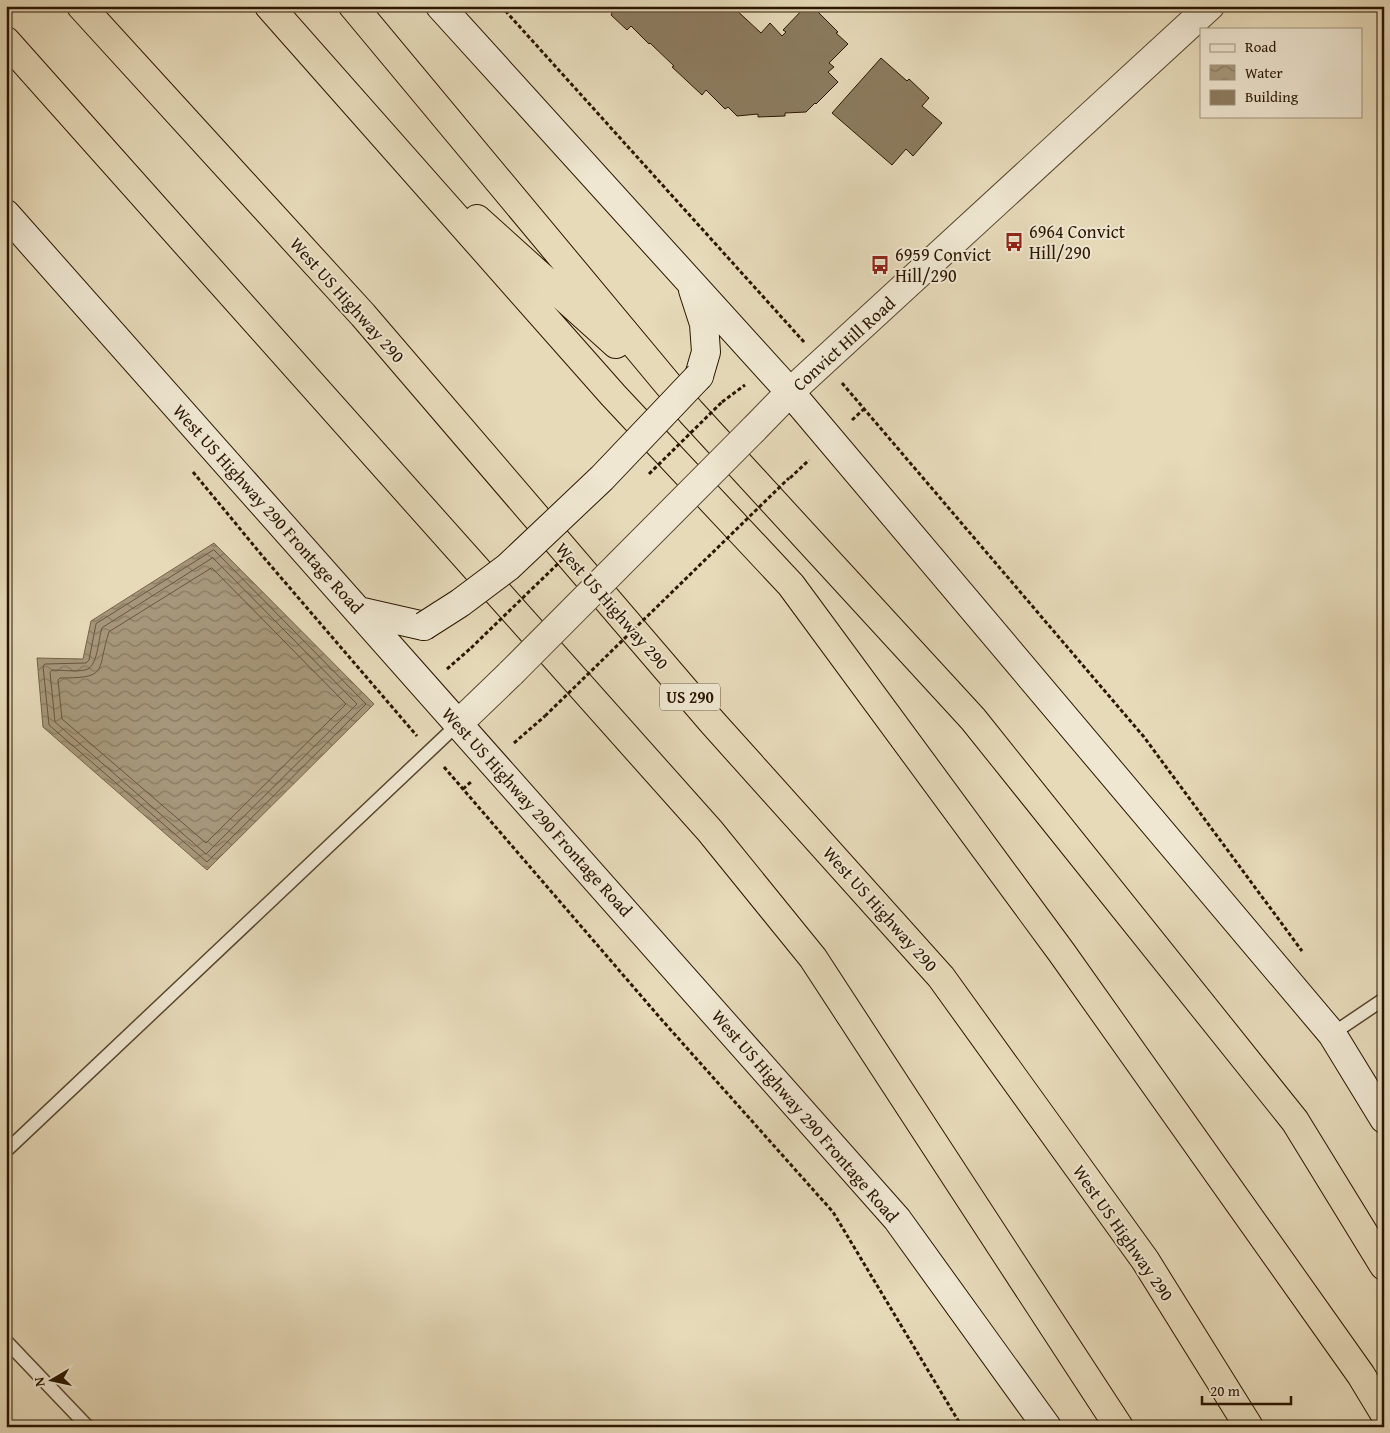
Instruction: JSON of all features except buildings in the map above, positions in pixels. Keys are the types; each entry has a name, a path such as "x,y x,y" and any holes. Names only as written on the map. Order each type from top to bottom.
{"highway":[{"name":"West US Highway 290","path":"81,6 363,316 713,723 941,977 1145,1260 1249,1427"},
{"path":"269,6 613,395 790,585 1062,953 1361,1375 1384,1413"},
{"path":"352,6 691,412 973,719 1295,1121 1384,1266"},
{"path":"6,41 710,831 814,958 1119,1427"},
{"path":"376,127 691,412"}],"main road":[{"path":"440,6 790,392 1332,1034 1384,1119"},
{"name":"Convict Hill Road","path":"458,724 790,392 1210,6"},
{"name":"West US Highway 290 Frontage Road","path":"6,214 897,1219 1047,1427"},
{"path":"358,611 424,626 460,604 508,567 602,478 699,376 706,352 704,324 691,284"}],"lane":[{"path":"6,1151 458,724"},
{"path":"1332,1034 1384,1000"},
{"path":"6,1341 88,1427"}],"path":[{"path":"501,6 804,342 824,361 1144,737 1307,957"},
{"path":"189,468 661,1019 833,1212 962,1427"},
{"path":"545,716 790,478"}],"water":[{"path":"214,543 374,704 207,870 43,727 37,658 83,659 91,621"}],"place":[{"name":"6964 Convict Hill/290","path":"1014,242"},
{"name":"6959 Convict Hill/290","path":"880,265"}]}
